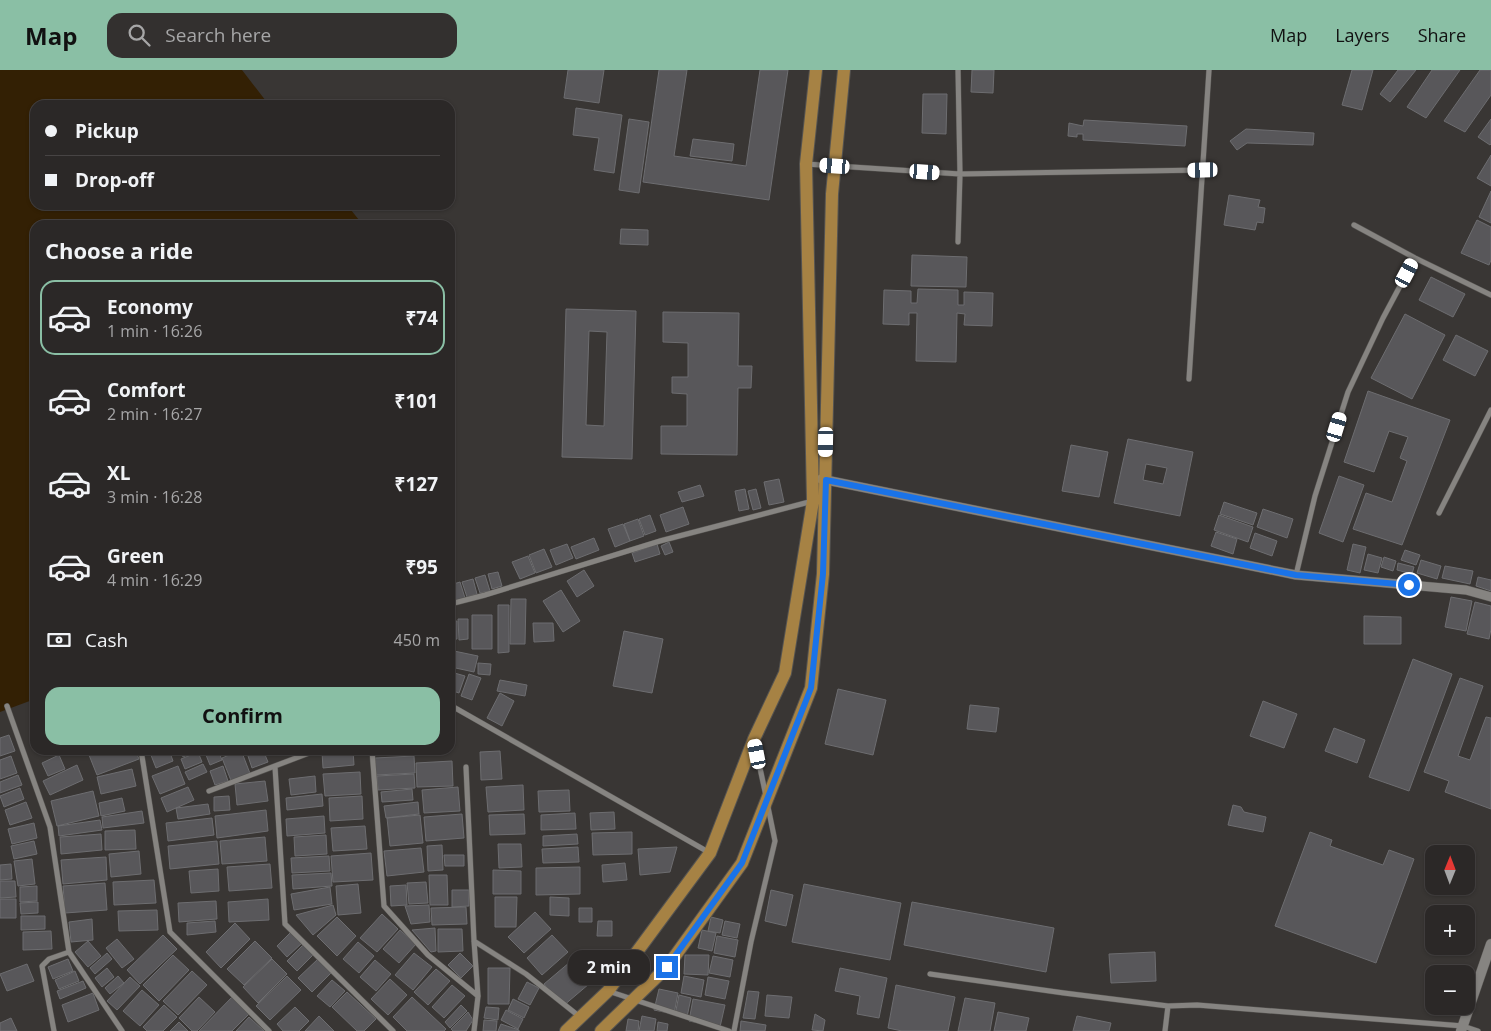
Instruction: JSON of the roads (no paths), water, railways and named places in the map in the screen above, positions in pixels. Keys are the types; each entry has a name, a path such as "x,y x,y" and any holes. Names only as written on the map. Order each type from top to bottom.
{"main road":[{"path":"601,1031 667,967 742,863 811,688 823,574 806,164 816,70"},
{"path":"566,1031 608,990 710,853 754,739 785,673 813,501 819,478 832,194 844,70"},
{"path":"1462,1028 1491,944"}],"street":[{"path":"958,70 960,174 958,242"},
{"path":"1189,379 1209,70"},
{"path":"806,164 960,174 1203,170"},
{"path":"1354,225 1415,258 1491,295"},
{"path":"1296,575 1315,496 1348,392 1383,318 1415,258"},
{"path":"1439,513 1491,410"},
{"path":"819,478 1296,575 1466,590 1491,597"},
{"path":"455,603 660,541 813,501"},
{"path":"7,706 50,827 69,952 122,1031"},
{"path":"455,708 710,853"},
{"path":"734,1031 751,942 775,841 754,739"},
{"path":"142,755 170,932 267,1030"},
{"path":"210,791 305,755"},
{"path":"372,755 384,906 428,955 478,996"},
{"path":"275,767 285,924 394,1031"},
{"path":"466,767 478,996 474,1031"},
{"path":"474,941 526,974 580,1018"},
{"path":"54,1031 42,966 49,958 69,952"},
{"path":"930,974 1168,1006 1197,1005 1462,1028 1478,1031"},
{"path":"608,990 729,1031"},
{"path":"1165,1031 1168,1006"}]}
